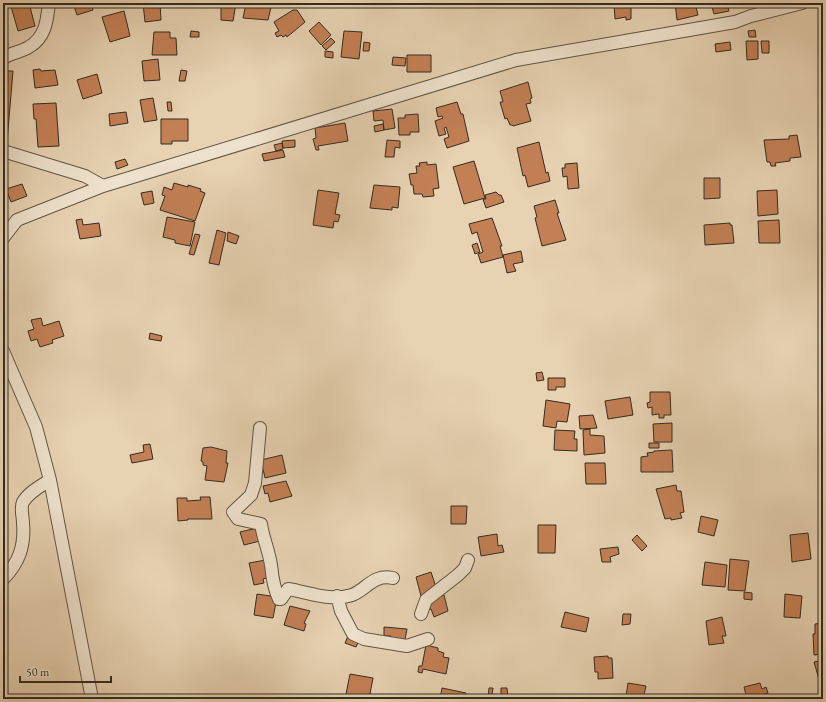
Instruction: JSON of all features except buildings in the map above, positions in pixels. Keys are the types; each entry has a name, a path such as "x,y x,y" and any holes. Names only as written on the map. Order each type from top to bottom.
{"street":[{"path":"3,58 11,53 30,46 46,28 49,3"},
{"path":"3,238 17,220 103,186 516,60 735,22 750,16 802,3"},
{"path":"3,151 85,176 103,186"},
{"path":"3,350 36,427 50,480 92,699"},
{"path":"260,428 255,484 251,495 233,512 238,519 261,524 263,539 271,563 271,574 275,583 288,589 331,597 351,595 369,582 387,576 393,578"},
{"path":"3,579 19,559 24,533 22,510 23,502 36,489 50,480"},
{"path":"421,614 426,600 458,575 465,568 468,560"},
{"path":"337,596 344,616 353,634 364,639 407,646 428,639"}]}
